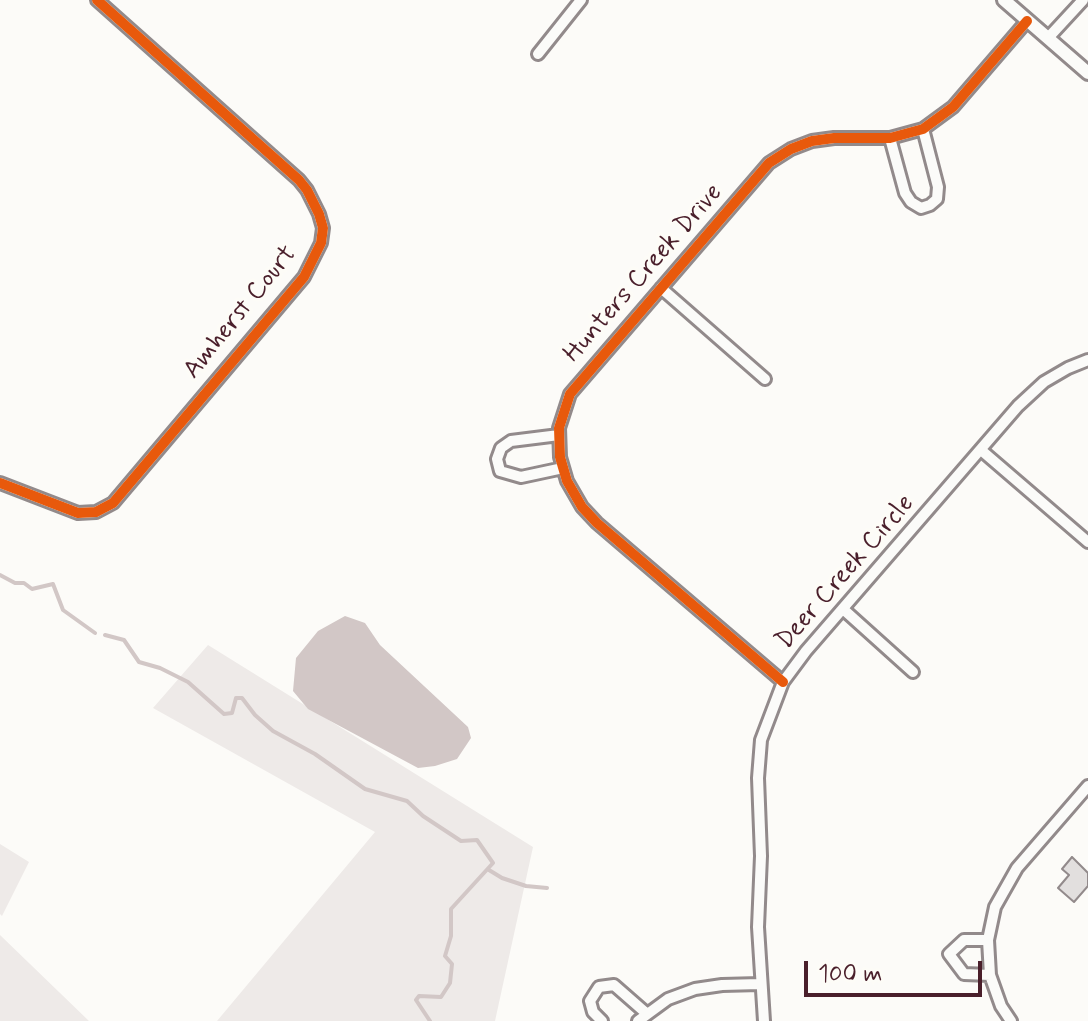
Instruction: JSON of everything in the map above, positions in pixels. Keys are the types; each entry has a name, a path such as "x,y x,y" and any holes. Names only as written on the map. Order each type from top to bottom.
{"street":[{"name":"Amherst Court","path":"0,483 78,513 96,512 113,503 304,277 321,243 323,228 319,214 299,180 97,0"},
{"path":"538,54 581,0"},
{"path":"1004,0 1088,73"},
{"path":"1048,38 1083,0"},
{"name":"Hunters Creek Drive","path":"783,682 582,507 567,481 559,435 570,394 758,174 781,154 801,144 823,139 890,138 923,129 953,107 1027,21"},
{"path":"890,138 905,193 911,202 921,208 937,199 938,187 923,129"},
{"path":"661,288 765,379"},
{"name":"Deer Creek Circle","path":"764,1021 758,927 761,856 758,778 761,740 783,682 806,651 1033,390 1088,360"},
{"path":"559,435 511,441 501,448 497,459 500,471 521,477 563,468"},
{"path":"981,450 1088,542"},
{"path":"843,609 913,672"},
{"path":"1011,1021 1001,1006 990,975 988,940 995,907 1012,874 1088,786"},
{"path":"988,940 964,940 949,954 964,974 990,975"},
{"path":"602,1021 593,1012 590,1001 599,987 614,985 642,1017 668,999 695,989 760,984"}],"shaded area":[{"path":"345,616 365,623 380,645 468,727 471,738 457,759 418,768 308,709 293,691 296,658 318,631"},
{"path":"208,645 533,847 495,1021 217,1021 375,832 153,708"},
{"path":"0,844 29,862 2,916 0,914"},
{"path":"0,935 89,1021 0,1021"}],"building":[{"path":"1072,857 1088,873 1088,886 1074,902 1058,888 1069,875 1062,869"}],"waterway":[{"path":"0,575 32,589 53,584 63,610 95,633"},
{"path":"105,635 124,640 139,662 188,682 224,714 232,713 236,698 242,698 273,731 315,754 365,789 407,801 423,816 461,841 477,840 493,863 451,909 451,936 445,956 452,964 450,983 441,997 419,996 416,1000 430,1021"},
{"path":"489,870 526,886 547,888"}],"cycle path":[{"path":"0,483 78,513 96,512 113,503 304,277 321,243 323,228 319,214 299,180 97,0"},
{"path":"783,682 582,507 567,481 560,457 559,428 570,394 769,163 791,149 812,141 890,138 923,129 953,107 1027,21"}]}
